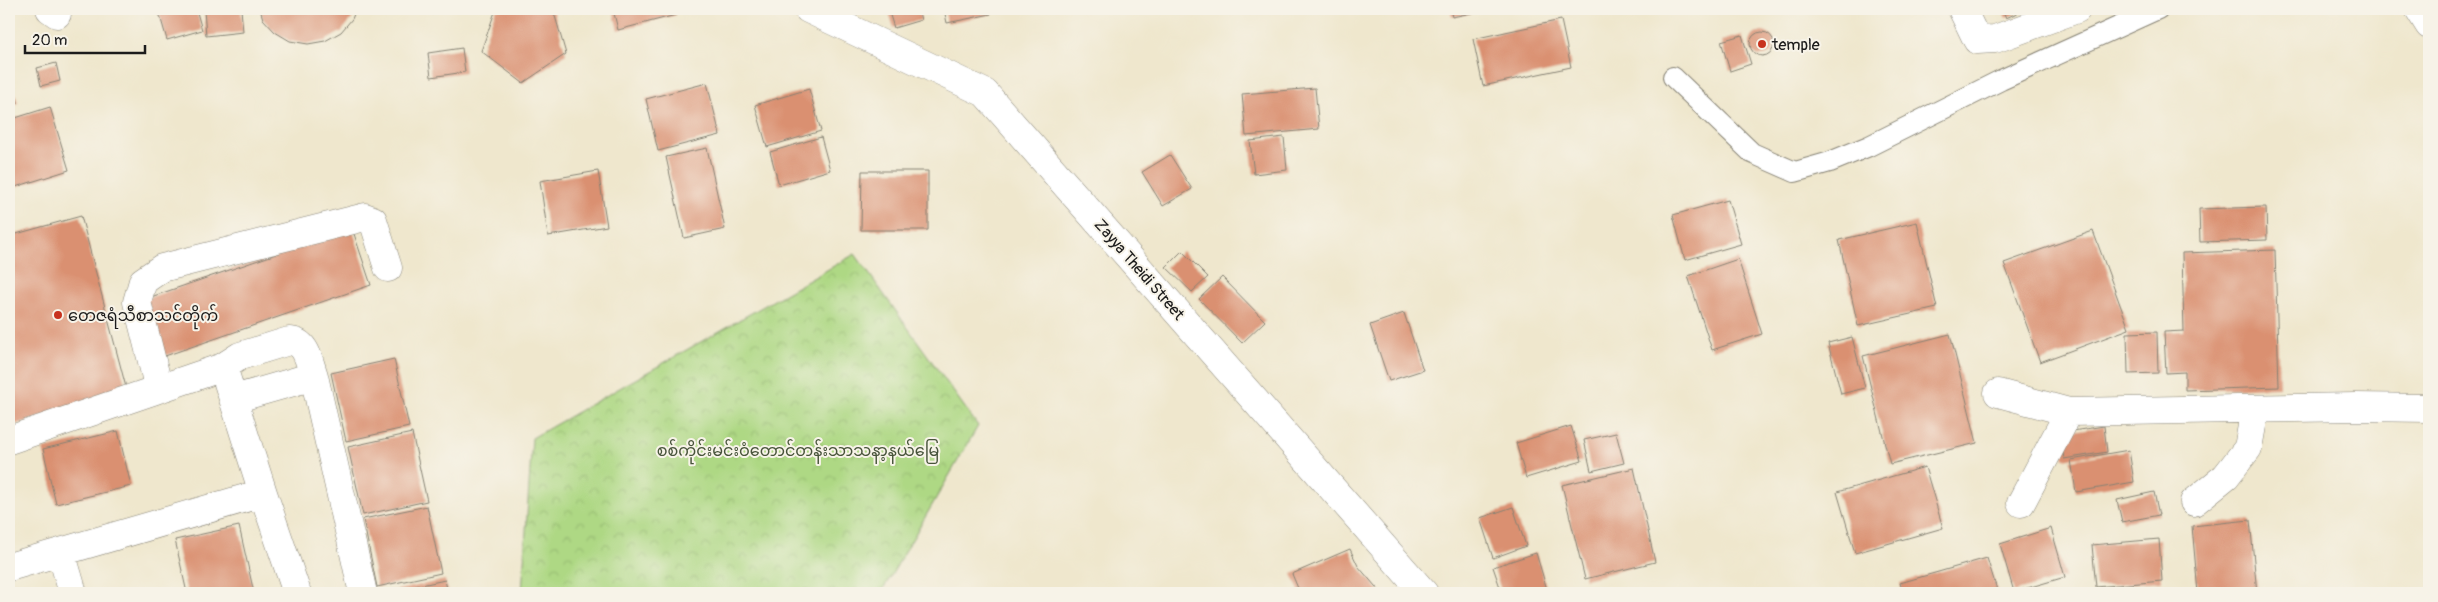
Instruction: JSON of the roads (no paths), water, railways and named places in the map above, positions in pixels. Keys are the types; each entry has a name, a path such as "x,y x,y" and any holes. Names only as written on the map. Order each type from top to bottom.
{"street":[{"name":"Zayya Theidi Street","path":"808,9 984,93 1424,593"},
{"path":"1962,9 1978,40 1995,39 2076,9"},
{"path":"2418,9 2429,25"},
{"path":"159,389 137,302 143,281 162,268 365,217 373,220 388,268"},
{"path":"9,440 223,367 240,356 289,341 296,341 303,346 314,376 363,593"},
{"path":"223,367 297,593"},
{"path":"234,399 314,376"},
{"path":"1998,393 2069,412 2429,408"},
{"path":"2194,502 2226,476 2248,448 2255,409"},
{"path":"2021,503 2069,412"},
{"path":"9,567 264,493"},
{"path":"61,552 73,593"}],"lane":[{"path":"1673,77 1752,153 1795,172 1830,162 1869,146 2001,80 2158,9"}],"place":[{"name":"temple","path":"1762,44"},
{"name":"တေဇရံသီစာသင်တိုက်","path":"58,315"}],"park label":[{"name":"စစ်ကိုင်းမင်းဝံတောင်တန်းသာသနာ့နယ်မြေ","path":"798,450"}]}
